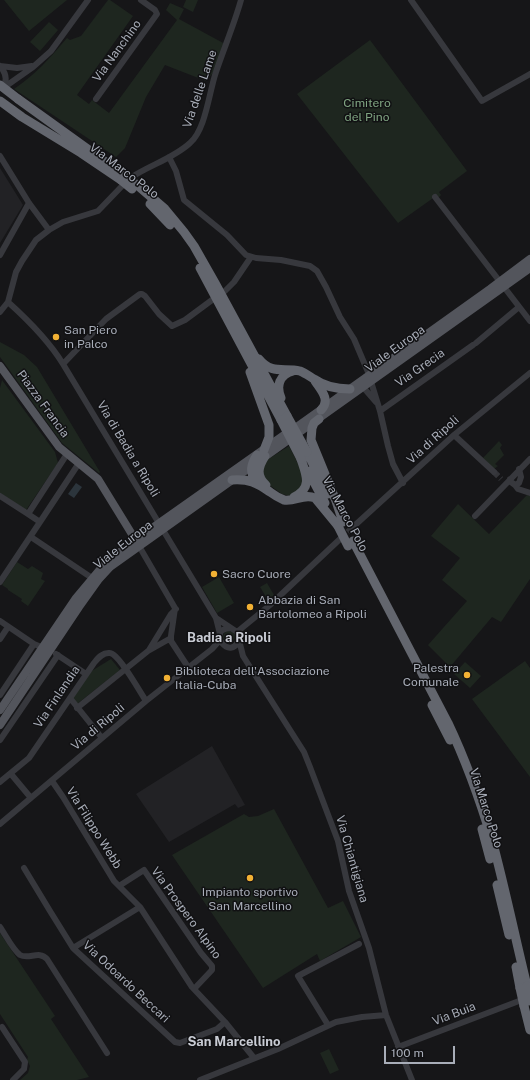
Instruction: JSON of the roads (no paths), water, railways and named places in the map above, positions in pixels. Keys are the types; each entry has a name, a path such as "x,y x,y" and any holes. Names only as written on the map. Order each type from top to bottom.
{"highway":[{"name":"Via Marco Polo","path":"2,87 165,209 189,240 215,282 243,342 350,544 448,723 458,745 492,840 515,933 524,1002 530,1030"},
{"name":"Via Marco Polo","path":"0,101 10,109 128,182"},
{"path":"243,342 266,366 275,369 296,370 303,372 314,380 333,388 350,389"},
{"path":"243,342 269,425 269,437 262,454 259,467 261,480 276,492 289,497 298,494 307,484 304,455"},
{"path":"284,418 278,384 283,375 296,370"},
{"path":"314,380 325,398 325,405 314,422 312,428 312,440 336,501 340,524"},
{"path":"256,482 251,474 252,466 262,454"},
{"path":"232,480 247,480 256,482 282,500 292,500 306,496 315,498 340,524"}],"main road":[{"path":"502,284 530,259"},
{"path":"502,284 530,268"},
{"name":"Viale Europa","path":"320,414 350,389 370,378 502,284"},
{"name":"Piazza Francia","path":"0,368 59,447 98,478 137,543"},
{"name":"Viale Europa","path":"300,428 362,388 370,378"},
{"name":"Viale Europa","path":"0,710 50,651 76,598 108,561 137,543 286,438"},
{"name":"Viale Europa","path":"161,526 252,466"},
{"name":"Viale Europa","path":"0,726 99,579 137,543"}],"street":[{"path":"2,87 18,79 46,56 58,43 88,0"},
{"name":"Via Nanchino","path":"96,99 157,14 156,10 140,0"},
{"name":"Via delle Lame","path":"0,312 8,302 16,272 36,240 49,230 65,221 98,211 128,182 190,144 198,132 207,109 210,90 231,34 241,0"},
{"path":"411,0 482,101 530,74"},
{"path":"0,66 26,68 34,65 46,56"},
{"path":"0,66 5,74 6,80 2,87"},
{"path":"0,156 29,203 49,230"},
{"path":"169,157 176,171 184,200 227,236 246,255 310,266 317,271 340,317 354,339 370,378 393,464 402,483"},
{"path":"435,197 530,321"},
{"path":"0,255 29,203"},
{"path":"225,291 234,282 251,257"},
{"path":"64,364 106,319 140,294 145,296 172,326 185,320 212,300"},
{"name":"Via di Badia a Ripoli","path":"8,302 55,351 64,364 216,618 220,637"},
{"name":"Via Grecia","path":"379,408 474,344 519,307"},
{"name":"Via di Ripoli","path":"353,527 454,435 530,373"},
{"path":"362,388 379,408"},
{"path":"454,435 494,472"},
{"name":"Piazza Francia","path":"28,514 67,454"},
{"path":"475,516 530,458"},
{"path":"0,582 79,463"},
{"path":"515,485 518,485 520,481 521,469"},
{"path":"501,479 511,482 518,488 530,493"},
{"path":"0,496 40,522"},
{"path":"31,537 92,578"},
{"path":"237,632 270,605 340,539"},
{"path":"137,543 176,609 171,638 172,643 188,667"},
{"path":"148,651 171,614 176,609"},
{"name":"Via di Badia a Ripoli","path":"216,618 230,628"},
{"path":"0,621 34,644 50,651 86,674"},
{"path":"0,639 8,627"},
{"path":"230,628 237,632 239,639 235,646 228,647 221,643 220,637 224,629 230,628"},
{"name":"Via di Ripoli","path":"0,824 146,701 212,649 220,637"},
{"path":"77,708 125,668 148,651 171,638"},
{"name":"Via Chiantigiana","path":"239,639 243,656 307,759 338,841 349,891 375,968 386,1015 412,1080"},
{"path":"0,695 34,644"},
{"name":"Via di Ripoli","path":"212,649 228,647"},
{"name":"Via Chiantigiana","path":"228,647 243,656"},
{"name":"Viale Europa","path":"0,740 50,651"},
{"name":"Via Finlandia","path":"0,782 29,758 98,658 106,653 113,654 125,668"},
{"path":"125,668 146,701"},
{"path":"70,698 102,738"},
{"path":"11,774 31,798"},
{"name":"Via Filippo Webb","path":"52,781 109,873 119,886 140,907 194,989 225,1022 254,1058"},
{"name":"Via Odoardo Beccari","path":"24,868 73,948 178,1044 217,1029 225,1022"},
{"name":"Via Prospero Alpino","path":"119,886 144,870 201,953 212,966 212,970 194,989"},
{"path":"73,948 140,907"},
{"path":"0,926 16,951 21,955 42,955 47,959 107,1053"},
{"path":"328,1025 298,976 359,944"},
{"name":"Via Buia","path":"398,1047 524,1002"},
{"path":"200,1080 278,1049 328,1025 344,1020 386,1015"},
{"path":"2,1027 25,1062 24,1069 13,1080"}],"tunnel":[{"path":"494,472 501,479"},
{"path":"341,538 353,527"}],"place":[{"name":"San Piero in Palco","path":"56,337"},
{"name":"Sacro Cuore","path":"214,574"},
{"name":"Abbazia di San Bartolomeo a Ripoli","path":"250,607"},
{"name":"Palestra Comunale","path":"467,675"},
{"name":"Biblioteca dell'Associazione Italia-Cuba","path":"167,678"},
{"name":"Impianto sportivo San Marcellino","path":"250,878"}],"district":[{"name":"Badia a Ripoli","path":"229,638"},
{"name":"San Marcellino","path":"234,1042"}],"park label":[{"name":"Cimitero del Pino","path":"367,110"}]}
